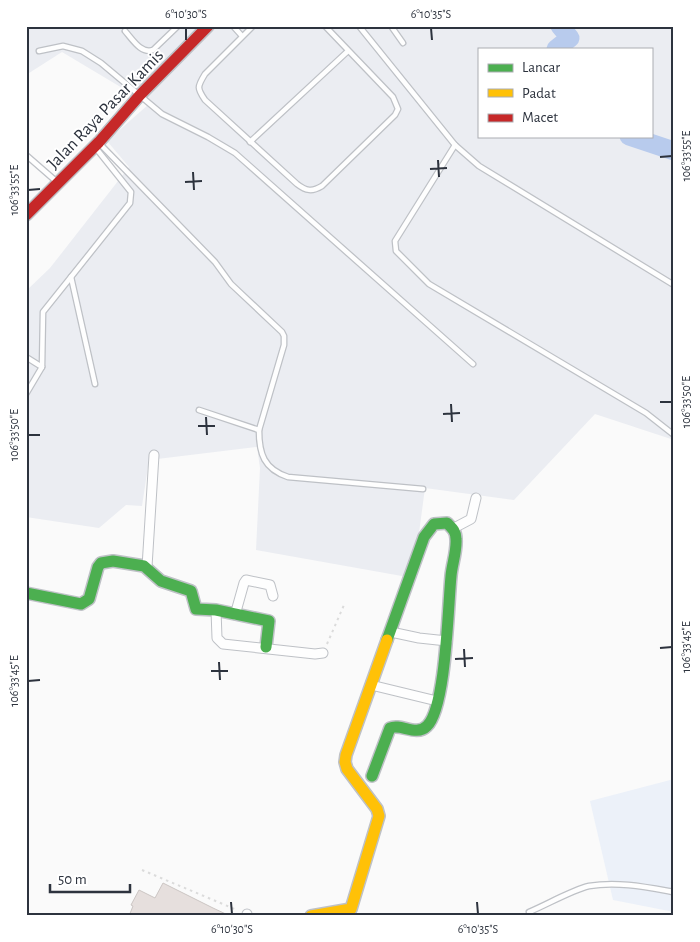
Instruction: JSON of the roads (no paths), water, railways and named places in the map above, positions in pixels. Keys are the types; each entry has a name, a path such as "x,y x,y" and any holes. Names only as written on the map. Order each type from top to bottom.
{"street":[{"name":"Jalan Raya Pasar Kamis","path":"26,215 97,145 140,95 208,26"},
{"path":"147,567 154,456"},
{"path":"454,528 471,519 476,498"},
{"path":"311,916 351,909 379,818 377,810 347,769 344,760 424,537 430,527 438,522 447,523 454,528 457,542 451,575 447,641 433,718 425,728 408,730 394,726 390,728 372,776"},
{"path":"26,593 81,604 89,599 98,567 101,563 113,561 147,567 161,581 188,589 191,592 196,609 216,610 269,621 266,648"},
{"path":"235,615 246,580 270,585 273,596"},
{"path":"216,610 217,638 220,642 231,646 316,654 323,653"},
{"path":"391,632 447,641"},
{"path":"371,685 437,701"}],"lane":[{"path":"125,31 142,50 149,52 178,26"},
{"path":"233,26 242,36"},
{"path":"253,26 205,74 198,86 205,100 303,189 316,190 395,115 398,109 393,97 325,26"},
{"path":"359,26 455,145 479,166 674,285"},
{"path":"391,26 403,43"},
{"path":"40,51 63,46 82,51 100,63 162,114 236,153 472,364"},
{"path":"250,142 348,52"},
{"path":"26,394 42,367 42,312 71,278 132,198 131,192 97,145"},
{"path":"97,145 215,262 231,284 282,332 284,345 259,430 260,444 269,468 276,473 288,476 423,489"},
{"path":"455,145 395,241 396,251 430,284 646,413 674,435"},
{"path":"26,155 58,183"},
{"path":"71,278 95,384"},
{"path":"26,358 42,367"},
{"path":"199,410 259,430"},
{"path":"529,912 588,886 618,884 674,892"}],"waterway":[{"path":"557,48 570,38 560,26"},
{"path":"635,138 674,151"}]}
